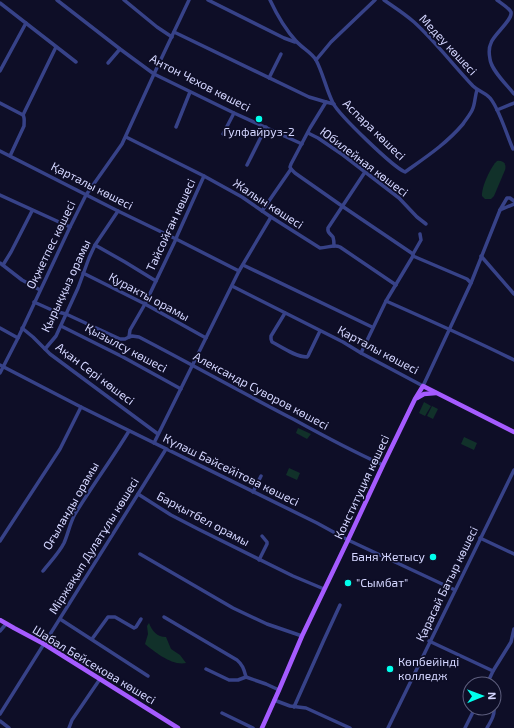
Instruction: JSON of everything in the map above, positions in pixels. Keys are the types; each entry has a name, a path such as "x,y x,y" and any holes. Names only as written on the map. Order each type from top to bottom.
{"main road":[{"name":"Қарталы көшесі","path":"423,386 514,432"},
{"name":"Конституция көшесі","path":"262,728 324,589 415,399 423,386"},
{"path":"415,399 424,394 437,393"},
{"name":"Шабал Бейсекова көшесі","path":"0,620 44,644 178,728"}],"street":[{"name":"Антон Чехов көшесі","path":"58,0 154,74 302,144"},
{"path":"124,0 157,28 172,37"},
{"name":"Оқжетпес көшесі","path":"0,373 2,366 18,338 86,195 118,151 126,137 189,0"},
{"path":"208,0 284,38 296,42"},
{"name":"Аспара көшесі","path":"270,0 283,25 296,42 316,60 334,104 355,128 392,163 405,172"},
{"path":"316,60 331,42 375,0"},
{"name":"Медеу көшесі","path":"384,0 414,22 477,90 489,97 495,105 512,149"},
{"path":"497,0 511,12 511,15 490,44 490,58 496,71 514,94"},
{"path":"0,2 76,62"},
{"path":"0,71 26,23"},
{"path":"174,32 309,98 334,104"},
{"path":"23,115 56,47"},
{"path":"108,63 120,49"},
{"path":"270,78 281,54"},
{"name":"Медеу көшесі","path":"405,172 443,144 457,130 470,115 477,90"},
{"path":"176,127 190,92"},
{"path":"262,212 291,169 291,164 326,102"},
{"path":"0,103 23,115 25,120 24,126 10,156"},
{"path":"497,110 514,103"},
{"path":"223,134 234,113"},
{"path":"247,165 266,127"},
{"name":"Юбилейная көшесі","path":"308,133 343,155 399,198 417,217 426,224"},
{"name":"Жалын көшесі","path":"126,137 242,197 262,212 320,248 337,245 396,285"},
{"name":"Қарталы көшесі","path":"0,151 239,271"},
{"path":"291,169 413,255 467,279 471,283"},
{"path":"334,246 333,237 328,233 328,230 365,172"},
{"name":"Тайсойған көшесі","path":"127,338 176,239 204,176"},
{"path":"0,195 70,227"},
{"path":"500,210 507,198 514,201"},
{"path":"500,210 514,204"},
{"path":"32,210 1,264 22,280 40,290"},
{"name":"Конституция көшесі","path":"423,386 471,283 500,210"},
{"name":"Қырыққыз орамы","path":"45,349 56,336 61,326 95,245 118,211"},
{"path":"154,443 239,271 244,265 271,217"},
{"path":"361,353 372,327 413,255 420,240 420,234"},
{"name":"Тайсойған көшесі","path":"95,245 156,281"},
{"path":"481,256 514,294"},
{"path":"244,265 372,327"},
{"name":"Қуракты орамы","path":"83,274 145,304 206,338"},
{"name":"Қарталы көшесі","path":"232,286 342,342 423,386"},
{"path":"386,301 514,360"},
{"name":"Александр Суворов көшесі","path":"34,302 54,311 66,314 120,339 136,336 139,337 357,454 383,465"},
{"path":"285,313 271,336 272,342 307,357 320,331"},
{"name":"Қызылсу көшесі","path":"61,326 123,357 181,389"},
{"path":"0,328 18,338"},
{"name":"Ақан Сері көшесі","path":"22,328 50,354 158,434"},
{"name":"Күләш Бәйсейітова көшесі","path":"2,366 129,431 317,523 348,540 455,590"},
{"path":"0,541 60,449 81,407"},
{"name":"Оғыланды орамы","path":"43,571 62,546 75,516 129,431"},
{"name":"Міржақып Дулатұлы көшесі","path":"0,714 166,449"},
{"name":"Қарасай Батыр көшесі","path":"388,728 514,470"},
{"path":"253,492 261,476"},
{"name":"Барқытбел орамы","path":"138,494 171,515 259,560 324,589"},
{"name":"Барқытбел орамы","path":"259,560 267,544 262,536"},
{"path":"480,538 514,554"},
{"path":"140,554 233,608 267,624 302,636"},
{"path":"294,706 340,605"},
{"path":"92,640 108,618 115,617 134,628 141,618"},
{"path":"164,617 241,663 246,677"},
{"path":"60,619 148,676"},
{"path":"0,632 6,624"},
{"path":"491,676 511,642 514,629"},
{"path":"429,642 493,671"},
{"path":"206,669 229,680 238,680 246,677 279,690"},
{"path":"69,728 72,720 100,679"},
{"path":"274,700 290,706 306,708 350,728"},
{"path":"222,713 253,728"},
{"path":"465,728 471,716"},
{"path":"487,728 493,716"},
{"path":"0,721 9,728"}],"green space":[{"path":"497,161 504,163 505,170 494,196 491,199 485,199 482,196 483,188 489,172"},
{"path":"424,402 431,406 425,416 419,413"},
{"path":"432,406 438,409 433,419 427,416"},
{"path":"298,428 311,434 307,439 296,433"},
{"path":"464,437 477,443 474,450 461,444"},
{"path":"289,468 300,473 297,480 286,475"},
{"path":"149,623 155,633 166,637 171,649 180,655 186,663 170,660 145,644 148,634 147,626"}],"place":[{"name":"Гулфайруз-2","path":"259,119"},
{"name":"Баня Жетысу","path":"433,557"},
{"name":"\"Сымбат\"","path":"348,583"},
{"name":"Көпбейінді колледж","path":"390,669"}]}
